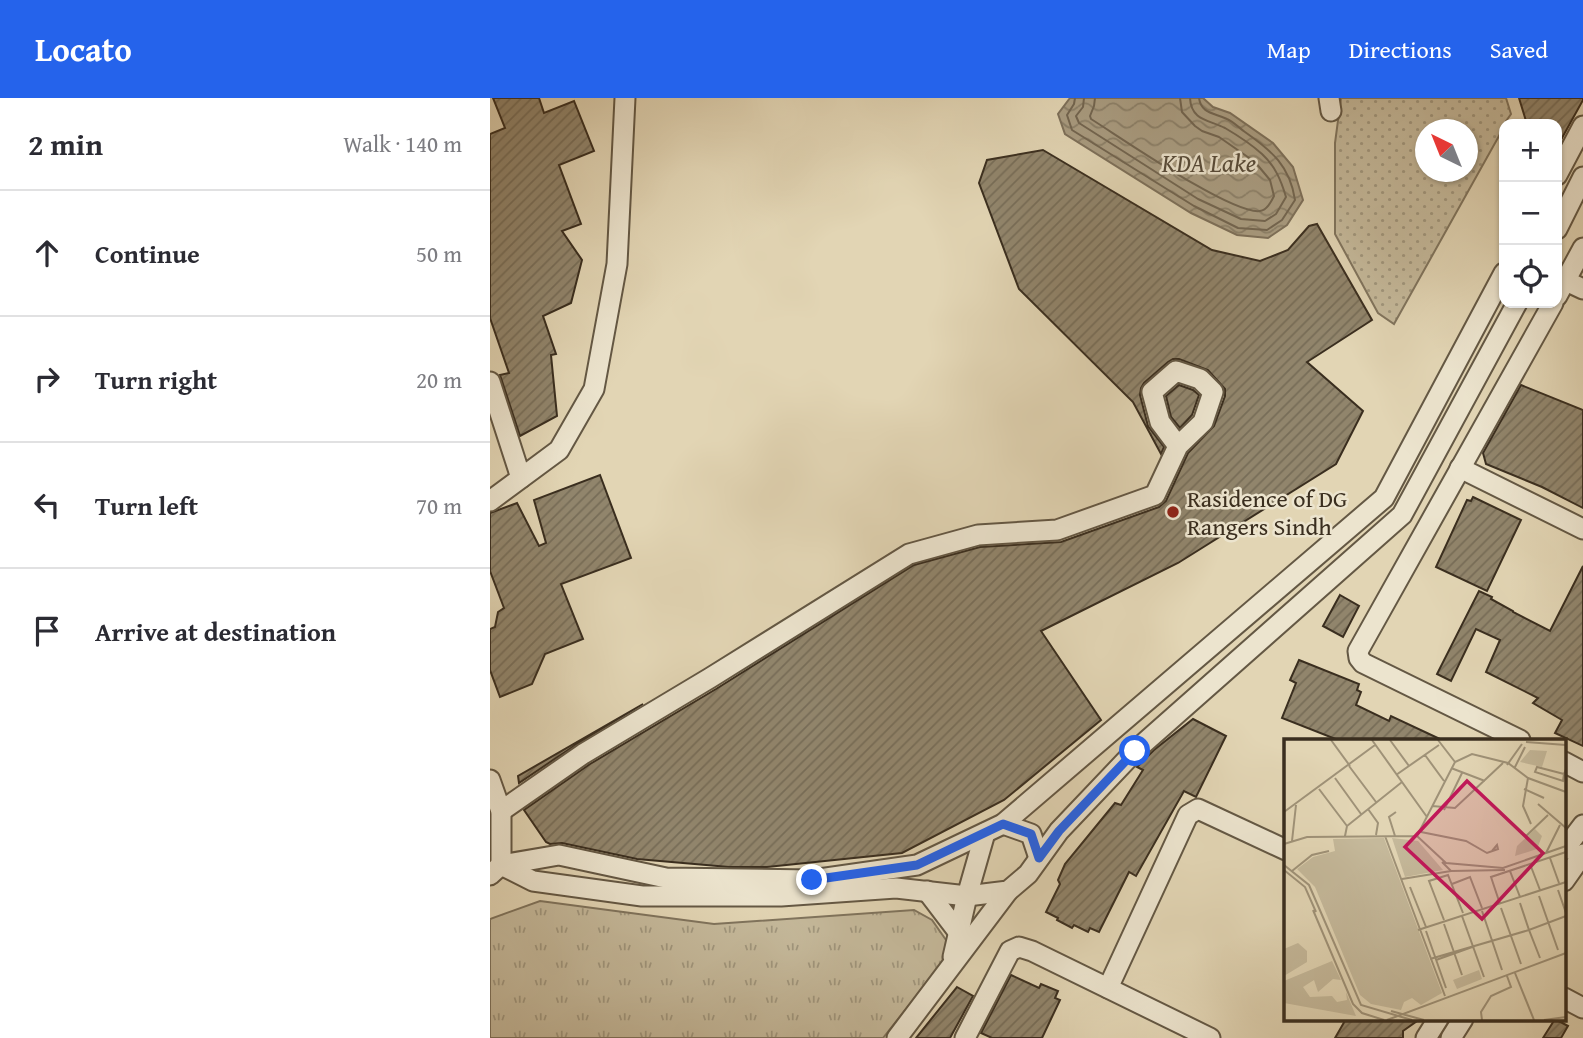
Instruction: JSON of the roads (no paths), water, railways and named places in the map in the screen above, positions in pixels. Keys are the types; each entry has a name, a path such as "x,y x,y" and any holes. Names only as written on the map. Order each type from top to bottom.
{"street":[{"path":"490,501 559,450 594,389 617,264 625,98"},
{"path":"1562,166 1583,126"},
{"path":"1562,219 1583,177"},
{"path":"1568,289 1583,248"},
{"path":"495,870 559,855 666,878 812,880 917,865 994,829 1384,498 1499,282"},
{"path":"897,1038 1008,891 1028,874 1059,831 1135,751 1402,515 1514,308"},
{"path":"1518,739 1363,663 1358,651 1550,308"},
{"path":"490,382 521,478"},
{"path":"501,811 583,754 909,554 978,536 1057,530 1155,495 1178,446"},
{"path":"1460,468 1583,528"},
{"path":"1566,763 1583,772"},
{"path":"490,780 501,811 495,870"},
{"path":"1108,988 1188,815 1198,809 1284,849"},
{"path":"1566,847 1583,825"},
{"path":"994,829 1031,834 1039,858"},
{"path":"951,966 967,896 994,829"},
{"path":"1566,877 1583,854"},
{"path":"495,870 533,881 642,896 781,896 897,888 967,896 1008,891"},
{"path":"927,891 959,933"},
{"path":"965,1038 1010,951 1019,947 1210,1038"},
{"path":"1566,999 1583,1008"},
{"path":"1426,1038 1437,1020"},
{"path":"1451,1038 1462,1020"}],"water":[{"name":"KDA Lake","path":"1070,98 1203,98 1213,107 1230,113 1273,143 1293,167 1303,200 1287,225 1268,238 1237,235 1191,213 1065,134 1058,114"}],"place":[{"name":"Rasidence of DG Rangers Sindh","path":"1173,512"}]}
